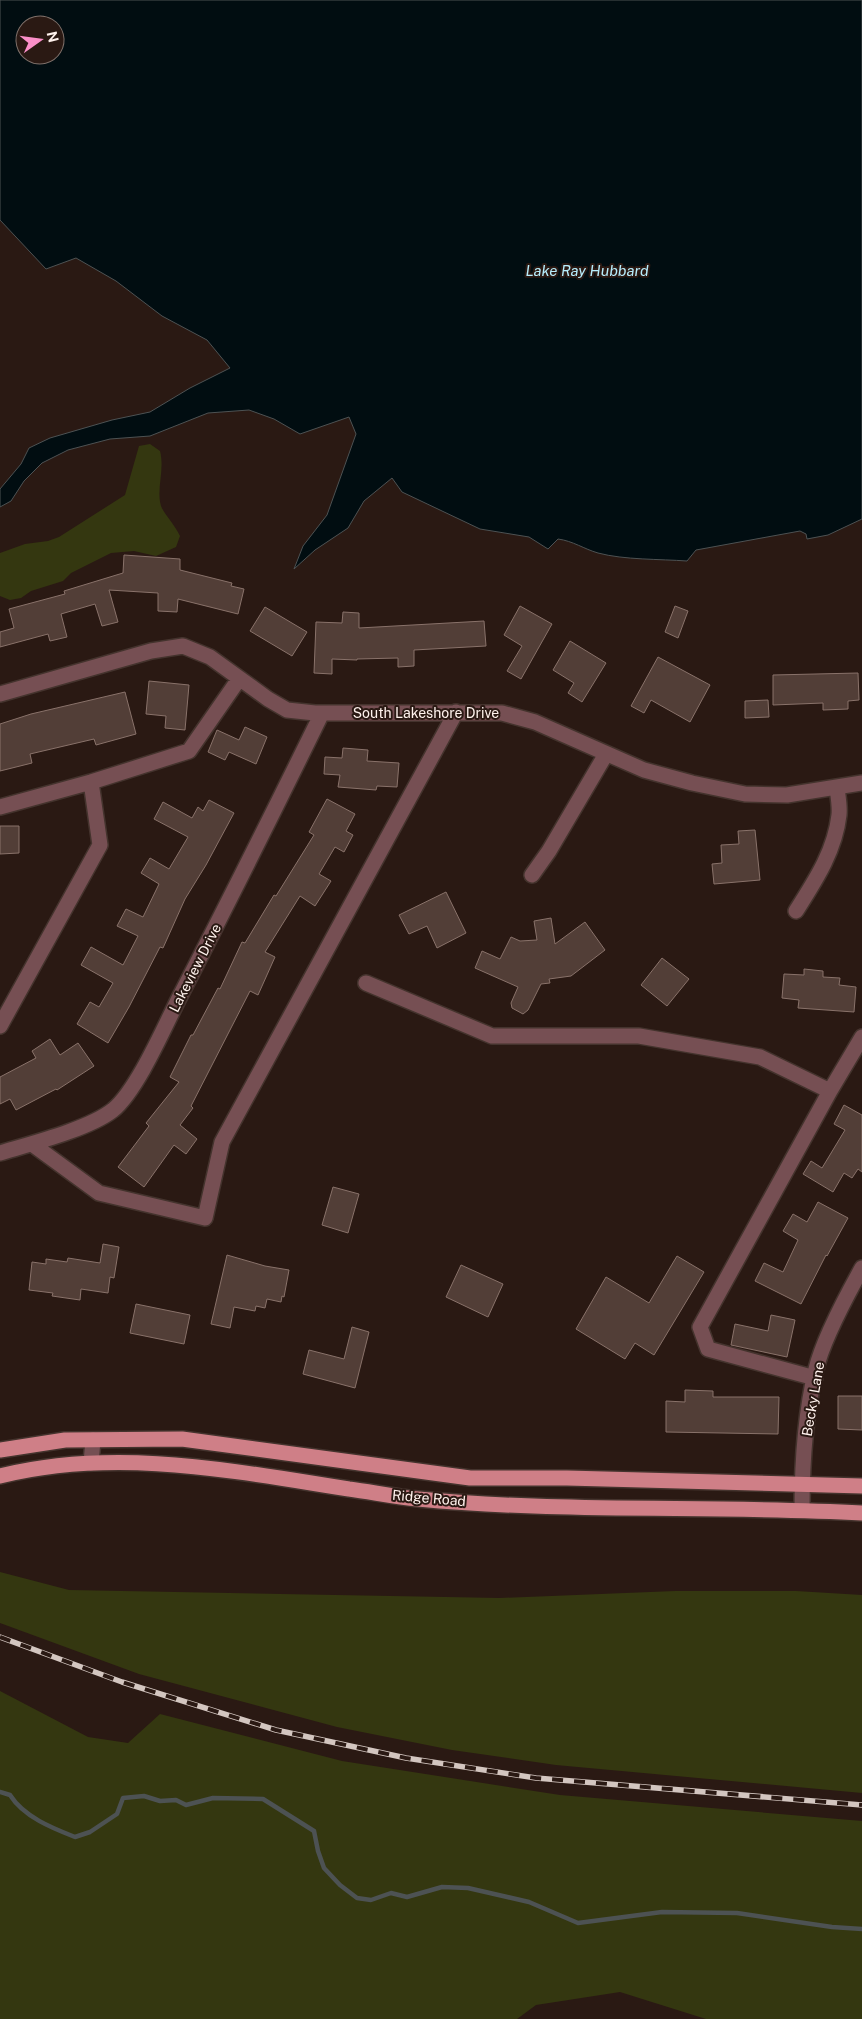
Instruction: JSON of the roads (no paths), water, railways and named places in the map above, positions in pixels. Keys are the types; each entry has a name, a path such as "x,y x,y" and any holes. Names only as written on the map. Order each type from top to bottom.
{"main road":[{"name":"Ridge Road","path":"0,1450 65,1440 182,1439 470,1478 567,1478 862,1486"},
{"name":"Ridge Road","path":"0,1476 55,1466 120,1462 209,1468 417,1499 532,1506 802,1510 862,1513"},
{"path":"382,1494 386,1467"}],"street":[{"name":"South Lakeshore Drive","path":"0,694 151,651 183,646 210,657 268,699 287,710 322,713 502,713 535,722 644,770 692,783 745,794 787,794 862,783"},
{"path":"0,807 91,782 189,751 239,679"},
{"path":"32,1144 99,1193 205,1218 222,1142 456,712"},
{"name":"Lakeview Drive","path":"0,1153 71,1130 103,1116 126,1097 226,909 322,713"},
{"path":"532,875 549,851 606,754"},
{"path":"0,1026 100,845 91,782"},
{"path":"796,911 825,863 834,838 839,814 837,788"},
{"path":"366,983 492,1036 639,1036 760,1057 830,1091"},
{"path":"815,1378 708,1349 700,1327 862,1036"},
{"name":"Becky Lane","path":"802,1510 802,1485 807,1431 815,1378 822,1351 862,1268"},
{"path":"92,1463 93,1440"}],"water":[{"name":"Lake Ray Hubbard","path":"0,0 862,0 862,519 828,535 807,539 806,534 800,531 696,550 687,561 608,555 558,539 548,549 529,537 480,529 402,492 392,478 364,501 348,528 315,550 294,569 303,546 327,515 356,434 349,417 300,434 274,419 249,410 208,413 150,436 110,439 68,450 42,463 24,481 11,501 0,507 0,489 21,464 29,448 50,438 112,420 150,412 190,388 230,368 207,340 162,316 116,281 76,258 46,269 0,220"}],"waterway":[{"path":"0,1792 10,1795 23,1810 39,1821 75,1837 90,1832 117,1814 123,1798 144,1796 160,1801 176,1800 186,1805 213,1798 263,1799 314,1831 324,1868 340,1885 357,1898 371,1900 391,1893 407,1897 442,1887 468,1888 529,1902 578,1923 662,1912 737,1913 832,1927 862,1929"}],"railway":[{"path":"0,1637 122,1682 276,1730 406,1758 536,1778 862,1805"}]}
